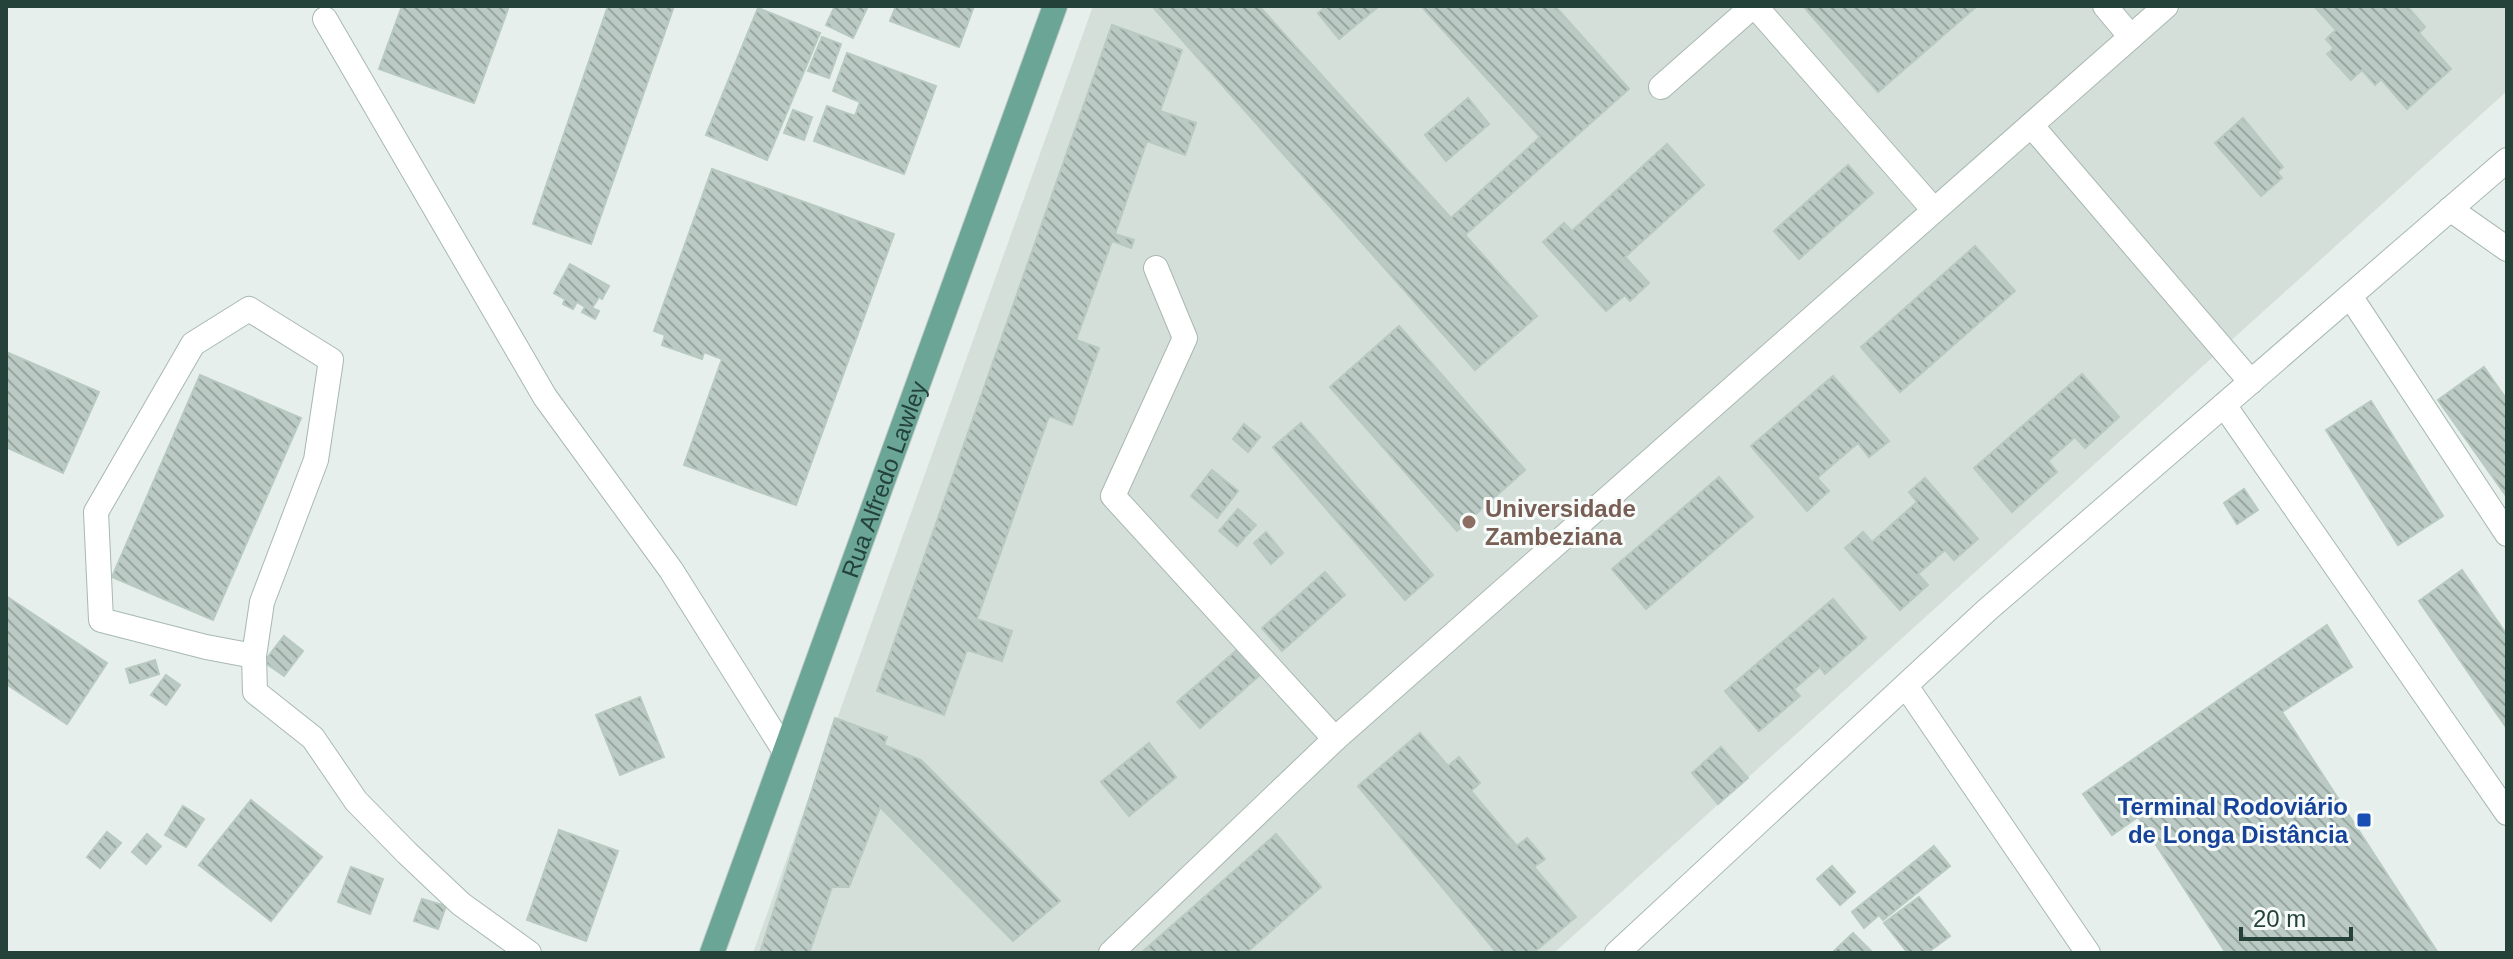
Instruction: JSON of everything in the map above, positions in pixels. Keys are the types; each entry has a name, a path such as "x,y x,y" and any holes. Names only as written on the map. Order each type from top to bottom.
{"main road":[{"name":"Rua Alfredo Lawley","path":"712,953 1055,6"}],"street":[{"path":"1661,87 1754,6 1934,210"},
{"path":"2105,6 2131,37"},
{"path":"1111,953 1335,739 2166,6"},
{"path":"325,19 545,397 671,570 784,750"},
{"path":"2031,125 2251,382"},
{"path":"1617,953 1987,610 2507,160"},
{"path":"2450,209 2507,249"},
{"path":"1156,268 1185,338 1113,496 1335,739"},
{"path":"2350,296 2507,534"},
{"path":"254,656 101,620 96,512 193,344 249,309 331,360 316,460 262,602 254,656 255,692 313,738 356,801 461,904 529,953"},
{"path":"2224,405 2507,813"},
{"path":"1906,686 2088,953"}],"shaded area":[{"name":"Universidade Zambeziana","path":"1093,6 2507,6 2507,91 1554,953 753,953"}],"building":[{"path":"402,6 509,6 474,103 379,69"},
{"path":"608,6 674,6 591,244 533,224"},
{"path":"835,6 868,6 853,38 826,25"},
{"path":"896,6 974,6 959,47 890,21"},
{"path":"1152,6 1259,6 1451,218 1540,137 1421,6 1555,6 1629,89 1465,235 1537,316 1475,370"},
{"path":"1326,6 1379,6 1339,39 1318,13"},
{"path":"1803,6 1977,6 1878,92"},
{"path":"2314,6 2407,6 2425,27 2419,33 2451,69 2407,109 2381,79 2375,85 2362,70 2351,80 2327,54 2334,48 2326,39 2336,30"},
{"path":"758,8 820,33 767,160 706,135"},
{"path":"1112,25 1182,50 1160,111 1196,123 1185,155 1147,141 1115,234 1134,240 1131,248 1112,241 1076,340 1099,348 1072,425 1049,416 977,619 1012,631 1002,661 967,650 944,715 877,691"},
{"path":"822,37 841,44 829,78 808,71"},
{"path":"847,53 936,86 904,174 814,141 827,106 855,116 860,102 833,91"},
{"path":"1468,98 1489,124 1446,161 1425,135"},
{"path":"793,110 812,117 804,140 784,133"},
{"path":"2243,118 2283,167 2277,172 2282,178 2261,196 2215,143"},
{"path":"1667,144 1704,185 1625,257 1649,283 1630,301 1625,295 1606,311 1543,242 1564,223 1572,231"},
{"path":"1848,165 1873,193 1799,259 1774,231"},
{"path":"712,169 894,234 796,505 684,465 722,359 704,352 702,359 662,345 665,335 654,331"},
{"path":"1975,246 2015,291 1900,392 1861,347"},
{"path":"570,264 609,286 602,299 599,297 592,308 599,311 595,319 582,312 585,307 577,302 573,309 563,304 565,299 554,293"},
{"path":"1399,326 1525,470 1457,531 1330,387"},
{"path":"6,352 99,392 63,473 6,447"},
{"path":"2484,367 2507,400 2507,497 2438,400"},
{"path":"2082,374 2119,417 2085,448 2075,437 2048,461 2057,472 2012,512 1974,468"},
{"path":"200,375 301,418 213,620 112,577"},
{"path":"1833,376 1889,441 1869,457 1858,443 1817,478 1829,491 1807,511 1751,446"},
{"path":"2371,401 2443,516 2398,545 2326,430"},
{"path":"1301,423 1433,575 1405,600 1273,447"},
{"path":"1244,424 1260,437 1248,452 1233,439"},
{"path":"1212,470 1238,491 1217,518 1191,496"},
{"path":"1719,477 1753,517 1646,609 1612,569"},
{"path":"1925,478 1978,539 1954,560 1945,550 1918,574 1928,585 1900,610 1845,548 1863,532 1872,542 1917,502 1909,492"},
{"path":"2244,489 2258,510 2237,524 2224,503"},
{"path":"1238,509 1256,525 1237,546 1219,531"},
{"path":"1266,532 1283,553 1271,564 1254,543"},
{"path":"2462,570 2507,635 2506,727 2419,601"},
{"path":"1325,572 1345,595 1282,651 1262,628"},
{"path":"6,596 107,663 67,724 6,684"},
{"path":"1833,599 1866,638 1825,674 1820,667 1794,689 1800,696 1759,731 1725,691"},
{"path":"2327,625 2352,667 2282,712 2438,953 2226,953 2138,817 2112,835 2083,794"},
{"path":"284,636 303,651 284,676 264,662"},
{"path":"1238,649 1260,675 1200,728 1177,702"},
{"path":"155,660 159,674 130,683 126,669"},
{"path":"166,675 180,685 166,705 151,695"},
{"path":"640,697 664,757 620,775 596,715"},
{"path":"835,718 887,737 884,745 921,760 1060,901 1013,941 880,807 849,887 832,887 809,953 760,953"},
{"path":"1420,733 1448,766 1459,757 1480,783 1471,791 1517,846 1527,838 1545,859 1534,867 1576,917 1533,953 1497,953 1358,786"},
{"path":"1149,743 1176,777 1129,816 1101,782"},
{"path":"1721,747 1748,778 1718,804 1692,773"},
{"path":"251,800 322,857 271,921 199,865"},
{"path":"183,806 204,819 186,847 165,835"},
{"path":"559,830 618,851 586,941 527,920"},
{"path":"107,832 121,843 100,868 87,857"},
{"path":"147,834 161,846 146,864 132,852"},
{"path":"1276,834 1321,887 1246,953 1141,953"},
{"path":"1934,846 1950,866 1883,920 1879,915 1864,928 1852,912"},
{"path":"1832,866 1855,892 1840,905 1817,879"},
{"path":"351,867 383,879 370,914 338,902"},
{"path":"1919,897 1950,936 1927,953 1908,953 1884,923"},
{"path":"422,899 446,906 438,929 414,921"},
{"path":"1853,933 1873,953 1832,953"}],"place":[{"name":"Universidade Zambeziana","path":"1469,522"},
{"name":"Terminal Rodoviário de Longa Distância","path":"2364,820"}]}
